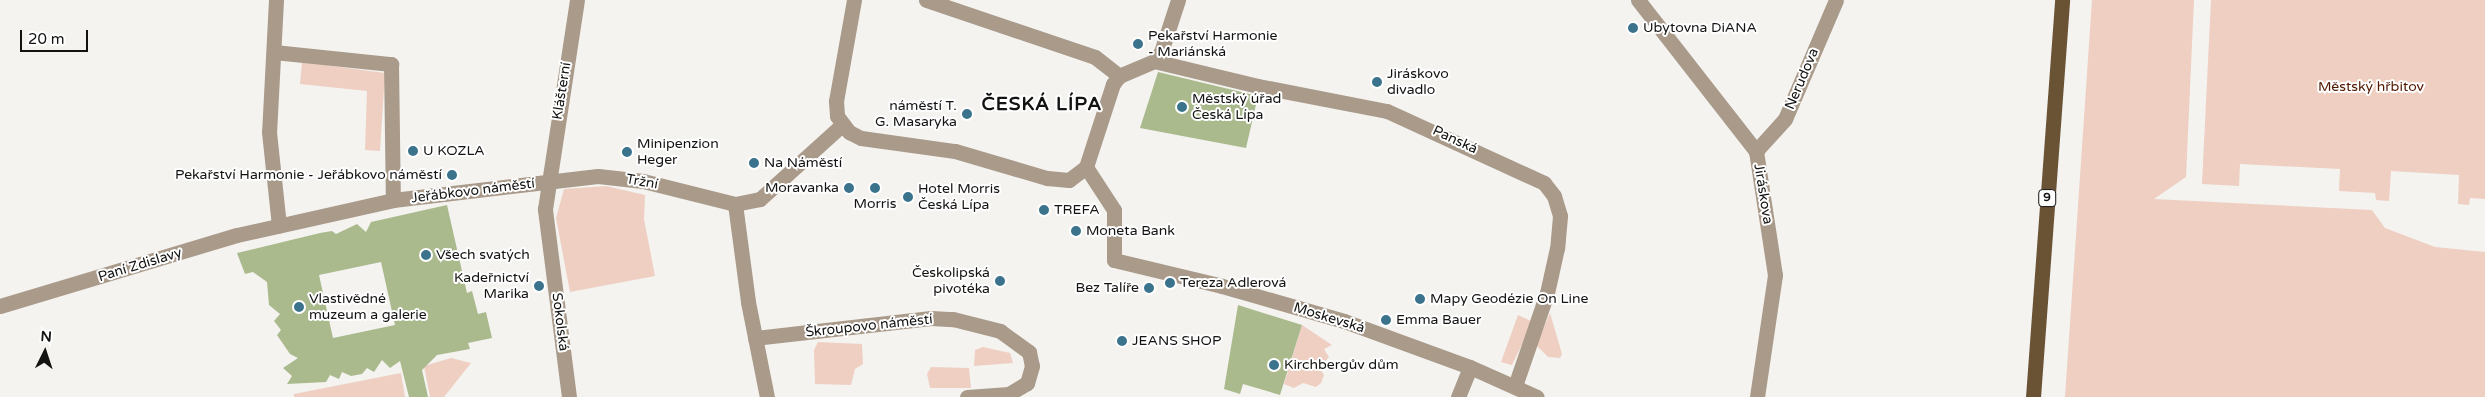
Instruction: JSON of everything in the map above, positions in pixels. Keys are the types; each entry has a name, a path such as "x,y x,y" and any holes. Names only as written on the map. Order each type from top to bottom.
{"main road":[{"name":"9","path":"2032,397 2062,0"}],"street":[{"path":"276,0 269,132 279,225"},
{"name":"Klášterní","path":"548,182 577,0"},
{"path":"854,0 836,101 842,125 861,138 955,151 1058,181 1069,180 1086,167 1108,93 1119,76 1154,61 1161,52 1178,0"},
{"path":"926,0 1095,57 1119,76"},
{"name":"Jiráskova","path":"1638,0 1756,151 1775,275 1757,397"},
{"name":"Nerudova","path":"1756,151 1785,119 1836,0"},
{"path":"274,52 391,64 393,200"},
{"name":"Panská","path":"1154,61 1258,86 1387,110 1544,183 1554,196 1560,216 1547,293 1515,386"},
{"path":"767,397 748,302 735,204 760,198 842,125"},
{"name":"Moskevská","path":"1086,167 1114,210 1114,260 1222,286 1326,316 1470,367 1537,397"},
{"name":"Tržní","path":"548,182 607,177 643,181 735,204"},
{"name":"Jeřábkovo náměstí","path":"279,225 393,200 548,182 545,209 550,248"},
{"name":"Paní Zdislavy","path":"0,306 279,225"},
{"name":"Sokolská","path":"550,248 569,397"},
{"name":"Škroupovo náměstí","path":"755,338 931,318 954,319 1000,331 1019,341 1029,352 1032,366 1027,383 1009,394 967,397"},
{"path":"1458,397 1470,367"}],"green space":[{"path":"2092,0 2194,0 2186,177 2154,199 2372,210 2385,228 2435,247 2485,252 2485,397 2065,397"},
{"name":"Městský hřbitov","path":"2211,0 2485,0 2485,199 2470,198 2469,205 2458,204 2459,175 2391,171 2389,201 2376,200 2375,193 2339,191 2340,169 2240,164 2239,186 2202,184"},
{"path":"302,62 385,73 380,151 365,150 367,91 300,84"},
{"path":"606,186 645,195 644,219 655,276 570,292 556,218 564,189"},
{"path":"1550,313 1562,354 1560,358 1548,357 1536,345"},
{"path":"1518,315 1533,322 1512,365 1501,362"},
{"path":"1302,325 1332,345 1324,349 1329,357 1320,368 1324,375 1321,383 1316,387 1303,383 1294,388 1284,384"},
{"path":"818,342 862,344 863,364 855,369 851,385 815,384 814,350"},
{"path":"983,347 1010,353 1013,363 974,366 975,350"},
{"path":"451,358 471,363 444,397 430,397 424,366"},
{"path":"931,367 969,368 971,388 930,388 927,374"},
{"path":"401,373 405,397 294,397 294,394"}],"building":[{"name":"Městský úřad Česká Lípa","path":"1158,72 1258,96 1246,148 1140,128"},
{"name":"Vlastivědné muzeum a galerie","path":"447,205 467,293 472,291 478,314 486,312 492,338 468,343 470,349 437,355 422,370 428,397 409,397 400,361 390,368 382,360 374,372 367,368 362,374 351,376 342,372 339,379 330,375 326,382 287,384 292,376 283,368 298,358 290,354 277,335 281,330 274,321 280,314 269,305 267,282 253,272 245,274 237,253 320,233 332,231 336,234 357,224 366,232 371,222","holes":["381,262 395,325 333,338 319,275"]},
{"name":"Kirchbergův dům","path":"1238,305 1302,325 1280,395 1243,384 1240,394 1224,389"}],"place":[{"name":"Ubytovna DiANA","path":"1633,28"},
{"name":"Pekařství Harmonie - Mariánská","path":"1138,44"},
{"name":"Jiráskovo divadlo","path":"1377,82"},
{"name":"Městský úřad Česká Lípa","path":"1182,107"},
{"name":"náměstí T. G. Masaryka","path":"967,114"},
{"name":"U KOZLA","path":"413,151"},
{"name":"Minipenzion Heger","path":"627,152"},
{"name":"Na Náměstí","path":"754,163"},
{"name":"Pekařství Harmonie - Jeřábkovo náměstí","path":"452,175"},
{"name":"Moravanka","path":"849,188"},
{"name":"Morris","path":"875,188"},
{"name":"Hotel Morris Česká Lípa","path":"908,197"},
{"name":"TREFA","path":"1044,210"},
{"name":"Moneta Bank","path":"1076,231"},
{"name":"Všech svatých","path":"426,255"},
{"name":"Českolipská pivotéka","path":"1000,281"},
{"name":"Tereza Adlerová","path":"1170,283"},
{"name":"Kadeřnictví Marika","path":"539,286"},
{"name":"Bez Talíře","path":"1149,288"},
{"name":"Mapy Geodézie On Line","path":"1420,299"},
{"name":"Vlastivědné muzeum a galerie","path":"299,307"},
{"name":"Emma Bauer","path":"1386,320"},
{"name":"JEANS SHOP","path":"1122,341"},
{"name":"Kirchbergův dům","path":"1274,365"}],"district":[{"name":"ČESKÁ LÍPA","path":"1042,105"}]}
